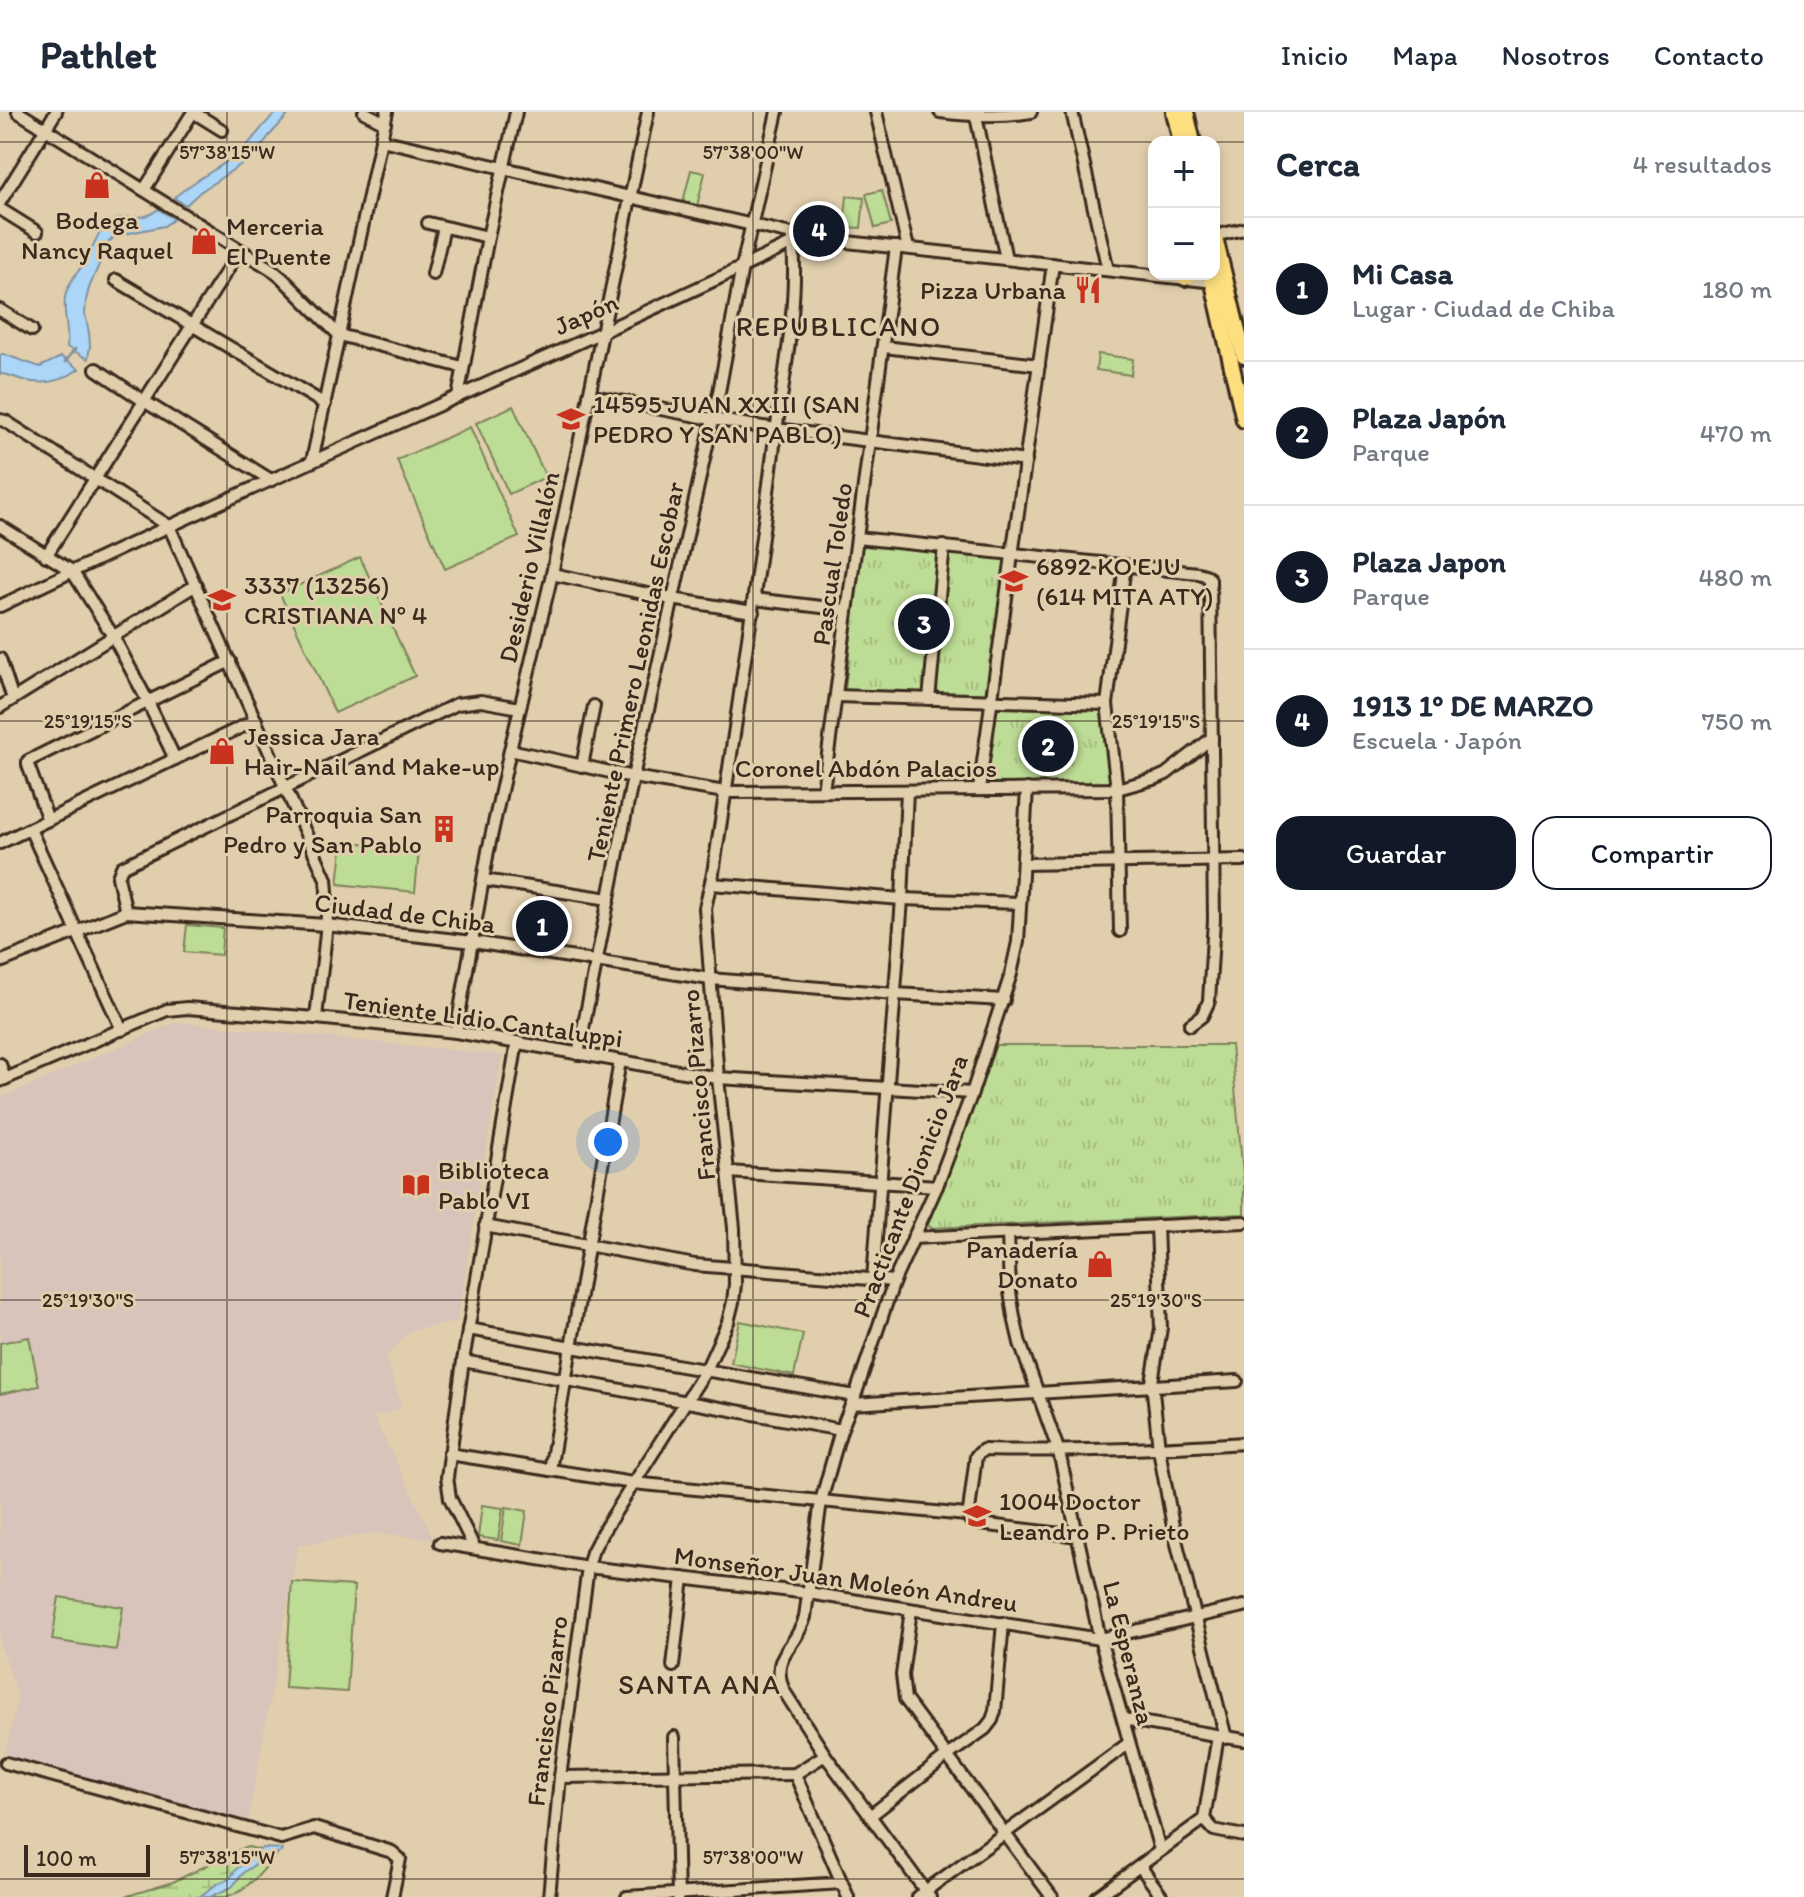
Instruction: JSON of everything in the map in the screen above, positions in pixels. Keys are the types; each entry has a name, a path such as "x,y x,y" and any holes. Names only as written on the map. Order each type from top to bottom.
{"main road":[{"path":"1180,114 1181,136"},
{"path":"1180,114 1190,136"},
{"path":"1217,280 1244,356"},
{"path":"1217,280 1239,377 1244,420"}],"street":[{"path":"18,112 282,278 339,335 462,367"},
{"path":"0,202 56,112"},
{"path":"144,190 193,112 222,130"},
{"path":"312,461 386,118 364,112"},
{"path":"458,397 488,237 516,112"},
{"name":"Desiderio Villalón","path":"456,1032 510,750 552,574 648,112"},
{"name":"Teniente Primero Leonidas Escobar","path":"578,1054 633,777 777,112"},
{"path":"876,112 908,248"},
{"path":"940,112 976,116 1031,112"},
{"path":"1072,112 1108,270"},
{"path":"976,116 1006,259"},
{"path":"381,140 630,196 793,238 1148,273"},
{"path":"0,209 37,232"},
{"path":"428,223 488,237"},
{"path":"433,274 444,227"},
{"path":"1220,234 1244,229"},
{"name":"Japón","path":"0,606 169,526 742,267 793,238"},
{"name":"Francisco Pizarro","path":"549,1897 560,1777 592,1552 706,1370 728,1322 733,1302 736,1269 734,1228 705,908 753,612 793,289 793,238"},
{"name":"Pascual Toledo","path":"823,791 896,247"},
{"path":"46,556 240,250"},
{"path":"979,790 1053,264"},
{"path":"116,280 325,404"},
{"path":"0,310 32,330"},
{"path":"884,347 1039,365"},
{"path":"96,369 271,480"},
{"path":"589,395 776,429 1026,461"},
{"path":"0,420 169,526 326,879 326,925 316,1018"},
{"path":"0,526 72,571 113,636 175,759"},
{"path":"857,538 1125,565 1208,577 1211,583 1214,920 1210,996 1204,1013 1190,1025"},
{"path":"929,699 944,546"},
{"path":"1120,931 1117,789 1107,704 1125,565"},
{"path":"552,574 753,612"},
{"path":"0,707 196,585"},
{"path":"754,599 847,610"},
{"path":"0,659 13,699"},
{"path":"48,820 28,761 230,661"},
{"path":"836,696 1107,704"},
{"path":"126,912 118,877 122,867 457,704 481,701 520,708"},
{"path":"582,766 594,706"},
{"path":"0,843 256,720"},
{"name":"Coronel Abdón Palacios","path":"510,750 633,777 725,792 1117,789 1166,774 1212,738"},
{"name":"Practicante Dionicio Jara","path":"924,1895 825,1755 784,1691 779,1668 782,1656 802,1628 821,1501 841,1430 894,1281 937,1186 1004,1000 1018,942 1027,789"},
{"path":"873,1279 902,899 907,791"},
{"path":"30,829 122,1030"},
{"path":"1023,864 1244,860"},
{"path":"484,880 609,899"},
{"path":"711,884 902,899 1019,903"},
{"name":"Ciudad de Chiba","path":"0,962 126,912 326,925 473,942 710,979 1004,1000"},
{"name":"Teniente Lidio Cantaluppi","path":"2,1080 176,1008 456,1032 718,1078 972,1093"},
{"path":"474,1547 447,1490 449,1454 517,1042"},
{"path":"550,1470 620,1061"},
{"path":"0,1064 2,1080"},
{"path":"729,1172 937,1186"},
{"path":"913,1238 1244,1222"},
{"path":"485,1226 695,1265 894,1281"},
{"path":"1097,1897 1204,1819 1222,1737 1174,1532 1159,1449 1152,1389 1161,1328 1157,1226"},
{"name":"La Esperanza","path":"1008,1233 1010,1292 1020,1343 1059,1452 1100,1639 1160,1850"},
{"path":"468,1329 706,1370 853,1403 1038,1396 1237,1381"},
{"path":"463,1361 841,1430"},
{"path":"966,1515 976,1456 983,1450 1059,1452 1244,1443"},
{"path":"449,1454 633,1483 966,1515 980,1524 1078,1536"},
{"name":"Monseñor Juan Moleón Andreu","path":"440,1543 588,1567 808,1593 1100,1639 1244,1606"},
{"path":"673,1666 683,1578"},
{"path":"911,1610 902,1675 905,1699 1052,1897"},
{"path":"870,1816 985,1729 992,1720 1003,1623"},
{"path":"1123,1719 1244,1740"},
{"path":"674,1737 677,1895"},
{"path":"924,1895 1129,1743"},
{"path":"560,1777 795,1774 825,1755"},
{"path":"6,1763 281,1838 314,1828 392,1852 400,1859 392,1897"},
{"path":"795,1774 848,1897"},
{"path":"1204,1819 1214,1830 1244,1836"},
{"path":"1140,1866 1162,1897"},
{"path":"627,1897 842,1883"}],"shaded area":[{"path":"177,1022 502,1055 457,1322 412,1330 386,1356 402,1408 374,1417 434,1539 375,1533 298,1545 247,1826 4,1759 18,1696 0,1644 0,1098"}],"green space":[{"path":"691,170 705,173 697,206 683,202"},
{"path":"882,190 891,224 875,228 866,194"},
{"path":"847,196 864,198 861,228 844,227"},
{"path":"1098,354 1133,359 1131,375 1096,370"},
{"path":"513,406 546,477 509,494 476,423"},
{"path":"470,427 519,537 445,569 397,460"},
{"path":"861,545 1007,557 986,694 845,690"},
{"path":"360,557 415,676 335,713 280,594"},
{"path":"996,704 1101,709 1110,783 986,785"},
{"path":"343,841 419,850 415,892 338,884"},
{"path":"187,925 223,928 221,955 184,952"},
{"path":"996,1045 1231,1045 1244,1214 931,1228 928,1225"},
{"path":"740,1321 803,1334 794,1376 731,1363"},
{"path":"29,1337 39,1386 0,1394 0,1343"},
{"path":"482,1505 503,1508 498,1540 478,1537"},
{"path":"506,1507 527,1511 522,1545 501,1541"},
{"path":"292,1582 354,1586 347,1692 285,1688"},
{"path":"59,1597 123,1607 116,1650 52,1640"},
{"path":"248,1847 277,1854 248,1885 234,1894 226,1897 124,1897 173,1882"}],"water":[{"path":"278,112 291,112 255,155 186,205 174,198 239,153"},
{"path":"158,209 174,219 164,226 115,236 108,243 86,301 90,346 88,359 67,347 65,297 69,286 106,225 117,219 146,216"},
{"path":"0,355 40,367 61,357 79,369 51,382 28,381 0,374"},
{"path":"263,1848 282,1849 244,1872 232,1887 210,1897 199,1897 229,1879 238,1867"}],"waterway":[{"path":"65,362 75,349"}],"place":[{"name":"Bodega Nancy Raquel","path":"97,185"},
{"name":"1913 1º DE MARZO","path":"819,231"},
{"name":"Merceria El Puente","path":"204,241"},
{"name":"Pizza Urbana","path":"1088,290"},
{"name":"14595 JUAN XXIII (SAN PEDRO Y SAN PABLO)","path":"571,419"},
{"name":"6892 KO'EJU (614 MITA ATY)","path":"1014,581"},
{"name":"3337 (13256) CRISTIANA Nº 4","path":"222,600"},
{"name":"Plaza Japon","path":"924,624"},
{"name":"Plaza Japón","path":"1048,746"},
{"name":"Jessica Jara Hair-Nail and Make-up","path":"222,751"},
{"name":"Parroquia San Pedro y San Pablo","path":"444,829"},
{"name":"Mi Casa","path":"542,926"},
{"name":"Biblioteca Pablo VI","path":"416,1185"},
{"name":"Panadería Donato","path":"1100,1264"},
{"name":"1004 Doctor Leandro P. Prieto","path":"977,1516"}],"district":[{"name":"REPUBLICANO","path":"839,326"},
{"name":"SANTA ANA","path":"700,1684"}]}
